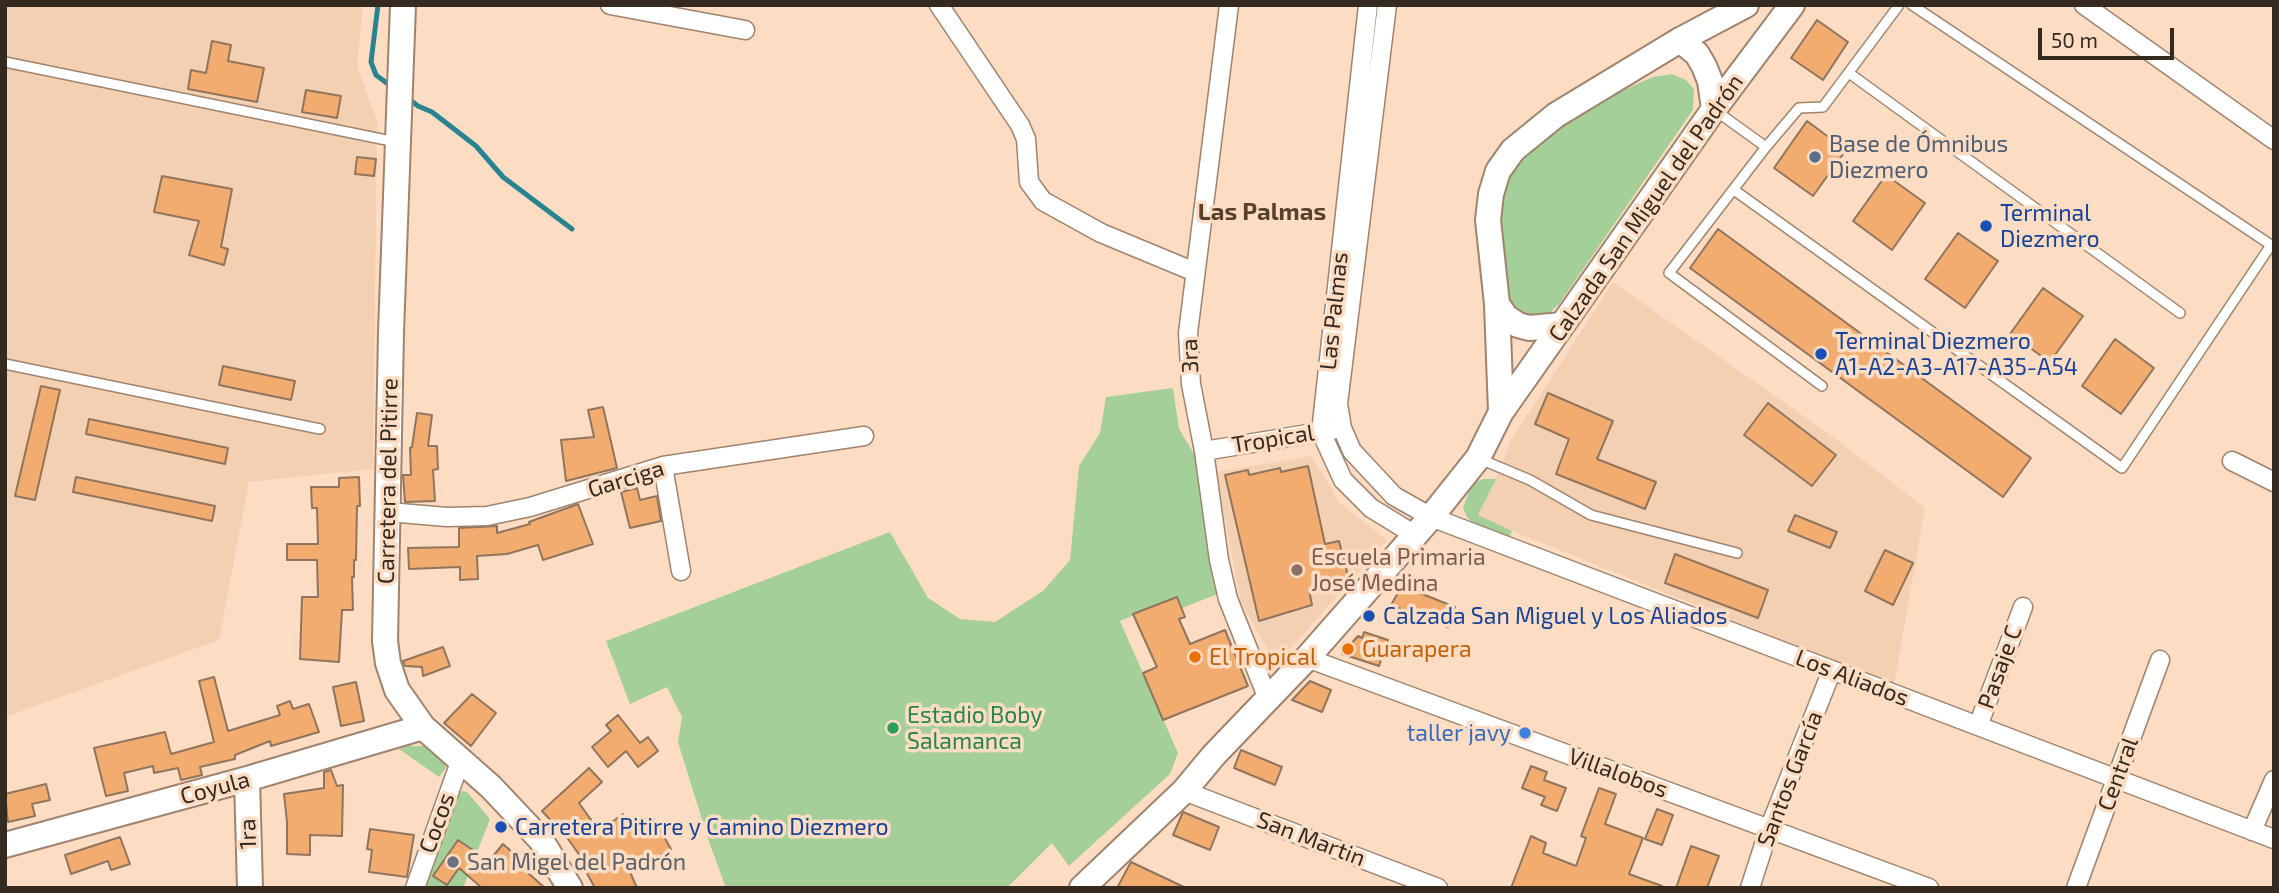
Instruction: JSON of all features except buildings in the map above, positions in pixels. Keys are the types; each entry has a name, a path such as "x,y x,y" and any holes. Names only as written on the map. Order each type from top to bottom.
{"main road":[{"name":"Carretera del Pitirre","path":"403,5 385,641 388,663 397,690 423,727 461,759 541,840 570,888"},
{"path":"1502,412 1497,304 1488,220 1491,194 1498,172 1513,150 1556,115 1680,40 1746,5"},
{"name":"Calzada San Miguel del Padrón","path":"1082,888 1184,791 1214,755 1307,658 1423,526 1478,458 1502,412 1562,325 1714,109 1792,5"},
{"path":"1680,40 1696,54 1704,66 1710,81 1714,109"},
{"path":"1497,304 1506,317 1518,325 1529,328 1562,325"},
{"name":"Coyula","path":"5,845 247,779 423,727"},
{"name":"1ra","path":"247,779 250,888"}],"street":[{"path":"610,5 745,30"},
{"name":"3ra","path":"1229,5 1188,333 1191,384 1204,451 1219,560 1228,599 1268,699"},
{"name":"Las Palmas","path":"1321,432 1368,5"},
{"name":"Las Palmas","path":"1387,5 1338,404 1342,428 1352,451 1423,526"},
{"path":"2084,5 2274,140"},
{"path":"941,6 1027,138 1028,182 1043,201 1101,233 1195,272"},
{"name":"Tropical","path":"1204,451 1342,428"},
{"path":"1321,432 1343,480 1371,508 1423,526"},
{"name":"Garciga","path":"388,512 447,517 487,516 530,507 663,466 864,436"},
{"path":"2232,461 2274,482"},
{"path":"663,466 681,571"},
{"name":"Los Aliados","path":"1423,526 1832,670 2274,839"},
{"name":"Pasaje C","path":"1978,726 2023,607"},
{"name":"Villalobos","path":"1307,658 1929,888"},
{"name":"Central","path":"2076,888 2160,660"},
{"name":"Santos García","path":"1750,888 1769,829 1832,670"},
{"name":"Cocos","path":"415,888 461,759"},
{"path":"2252,831 2274,780"},
{"name":"San Martin","path":"1184,791 1438,888"}],"lane":[{"path":"1822,386 1669,273 1799,108 1823,107 1899,5"},
{"path":"1734,190 2122,468 2271,245 1912,5"},
{"path":"5,62 398,142"},
{"path":"1849,72 2180,313"},
{"path":"1714,109 1766,147"},
{"path":"5,364 320,429"},
{"path":"1478,458 1530,481 1591,515 1737,553"}],"shaded area":[{"path":"5,5 363,5 357,66 377,121 373,469 249,482 219,640 5,717"},
{"path":"1613,282 1832,436 1925,508 1894,685 1478,515 1511,440"},
{"name":"Escuela Primaria José Medina","path":"1312,456 1339,502 1387,540 1276,665 1240,600 1216,472"}],"green space":[{"path":"1672,74 1686,80 1694,89 1693,110 1559,304 1546,316 1529,319 1518,314 1509,303 1497,221 1502,189 1520,157 1583,108 1653,77"},
{"path":"1173,388 1179,429 1197,459 1218,594 1182,608 1177,597 1120,621 1178,753 1170,774 1069,866 1052,843 1007,888 726,888 678,742 682,717 667,687 630,704 606,641 890,532 928,598 960,619 995,622 1043,591 1070,560 1079,466 1100,433 1106,397"},
{"path":"1483,479 1496,479 1478,515 1512,531 1508,541 1474,524 1463,508 1472,484"},
{"path":"427,746 445,762 446,768 439,777 399,749"},
{"path":"462,791 467,792 490,819 463,888 424,888 457,795"}],"waterway":[{"path":"378,5 371,62 376,75 392,87"},
{"path":"406,97 432,112 476,146 503,177 572,229"}],"place":[{"name":"Base de Ómnibus Diezmero","path":"1815,157"},
{"name":"Terminal Diezmero","path":"1986,226"},
{"name":"Terminal Diezmero A1-A2-A3-A17-A35-A54","path":"1821,354"},
{"name":"Escuela Primaria José Medina","path":"1297,570"},
{"name":"Calzada San Miguel y Los Aliados","path":"1369,616"},
{"name":"Guarapera","path":"1348,649"},
{"name":"El Tropical","path":"1195,657"},
{"name":"Estadio Boby Salamanca","path":"893,728"},
{"name":"taller javy","path":"1525,733"},
{"name":"Carretera Pitirre y Camino Diezmero","path":"501,827"},
{"name":"San Migel del Padrón","path":"453,862"}],"district":[{"name":"Las Palmas","path":"1262,212"}]}
